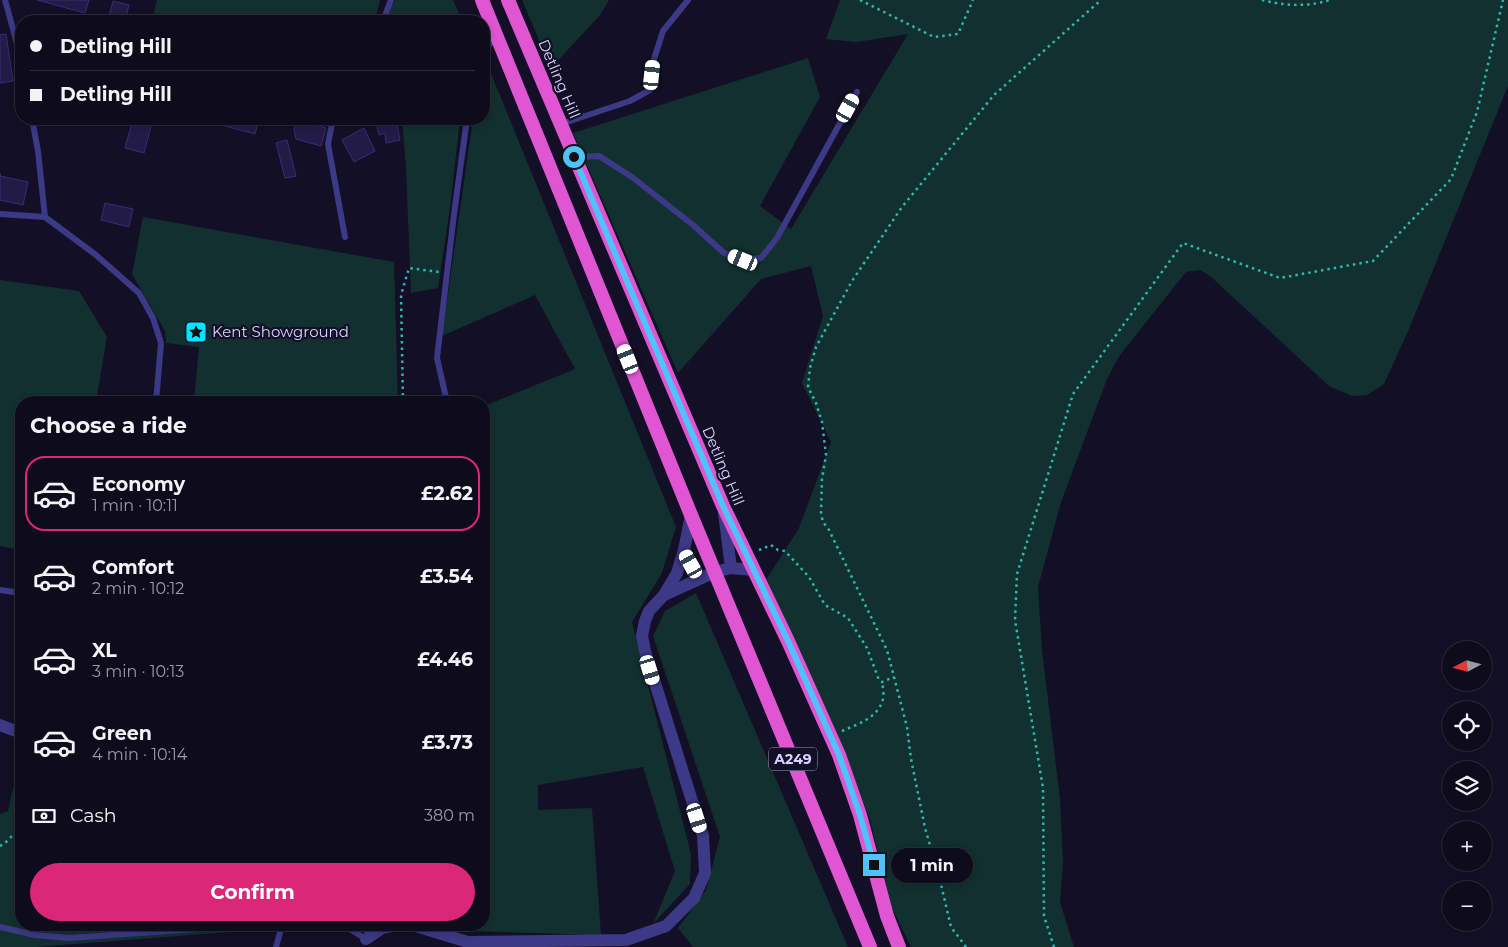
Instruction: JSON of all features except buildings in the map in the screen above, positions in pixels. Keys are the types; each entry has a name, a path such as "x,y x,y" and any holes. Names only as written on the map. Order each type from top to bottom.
{"highway":[{"name":"A249","path":"482,0 488,15"},
{"name":"Detling Hill","path":"508,0 723,506 788,641 839,755 860,815 887,916 899,947"},
{"name":"A249","path":"490,22 870,947"}],"street":[{"path":"723,506 731,568"},
{"path":"432,931 468,942 626,940 666,926 694,898 704,872 703,836 645,651 642,636 649,611 664,594 677,573 691,515"},
{"path":"684,550 700,578"},
{"path":"664,594 715,572 731,568 753,570"},
{"path":"0,725 15,731"},
{"path":"364,943 378,931"}],"lane":[{"path":"5,0 15,36"},
{"path":"385,15 391,0"},
{"path":"560,125 630,101 650,90 654,59 663,31 688,0"},
{"path":"490,44 496,38"},
{"path":"574,157 598,156 632,177 693,225 724,253 743,260 761,258 777,238 857,92"},
{"path":"33,125 38,151 45,217"},
{"path":"332,125 328,144 345,237"},
{"path":"446,396 437,358 467,125"},
{"path":"0,214 45,217 96,255 140,293 153,318 161,343 157,396"},
{"path":"0,590 15,592"},
{"path":"0,927 15,931"},
{"path":"17,931 34,935 69,938 161,931"},
{"path":"276,947 280,931"},
{"path":"350,931 364,943"}],"path":[{"path":"860,0 934,37 958,34 973,0"},
{"path":"966,947 951,927 925,828 911,759 907,726 887,650 855,581 823,522 821,514 822,479 826,456 822,422 808,387 810,368 816,347 852,281 902,207 994,95 1101,0"},
{"path":"1262,0 1280,5 1318,4 1330,0"},
{"path":"1054,947 1044,916 1043,788 1015,620 1016,574 1073,394 1183,244 1280,278 1373,261 1451,179 1477,112 1503,0"},
{"path":"403,396 401,294 409,268 447,272"},
{"path":"745,554 770,545 778,550 785,551 809,577 825,605 848,618 867,648 879,680 882,682 883,697 879,710 865,722 830,735"},
{"path":"882,682 895,677"},
{"path":"0,846 5,844 15,833"}],"green space":[{"path":"157,0 380,0 376,15 153,15"},
{"path":"395,0 453,0 459,15 403,15 388,14"},
{"path":"522,0 609,0 600,15 551,68"},
{"path":"840,0 1508,0 1508,86 1409,329 1384,384 1367,395 1352,396 1329,386 1210,276 1200,270 1186,272 1120,355 1107,379 1061,502 1038,587 1042,650 1060,799 1063,864 1060,902 1074,947 911,947 892,908 869,816 766,580 799,528 831,442 802,383 823,316 811,266 761,279 678,373 573,133 808,58 820,97 760,206 791,229 908,34 856,42 826,39"},
{"path":"490,71 676,527 662,573 632,622 691,854 690,884 653,924 675,871 643,767 538,785 538,810 592,808 601,935 470,931 490,931 490,404 575,369 535,295 442,336 472,125 490,125"},
{"path":"402,125 459,125 450,208 438,288 411,293"},
{"path":"143,217 394,262 398,396 195,396 199,347 166,343 165,331 132,274"},
{"path":"0,280 79,291 107,337 97,396 15,396 15,549 0,546"},
{"path":"696,593 848,947 693,947 678,928 706,890 720,837 653,636 665,611"},
{"path":"15,780 15,931 243,931 36,947 0,947 0,814 8,811"}],"place":[{"name":"Kent Showground","path":"196,332"}],"route":[{"path":"574,157 723,506 788,641 839,755 860,815 874,865"}]}
